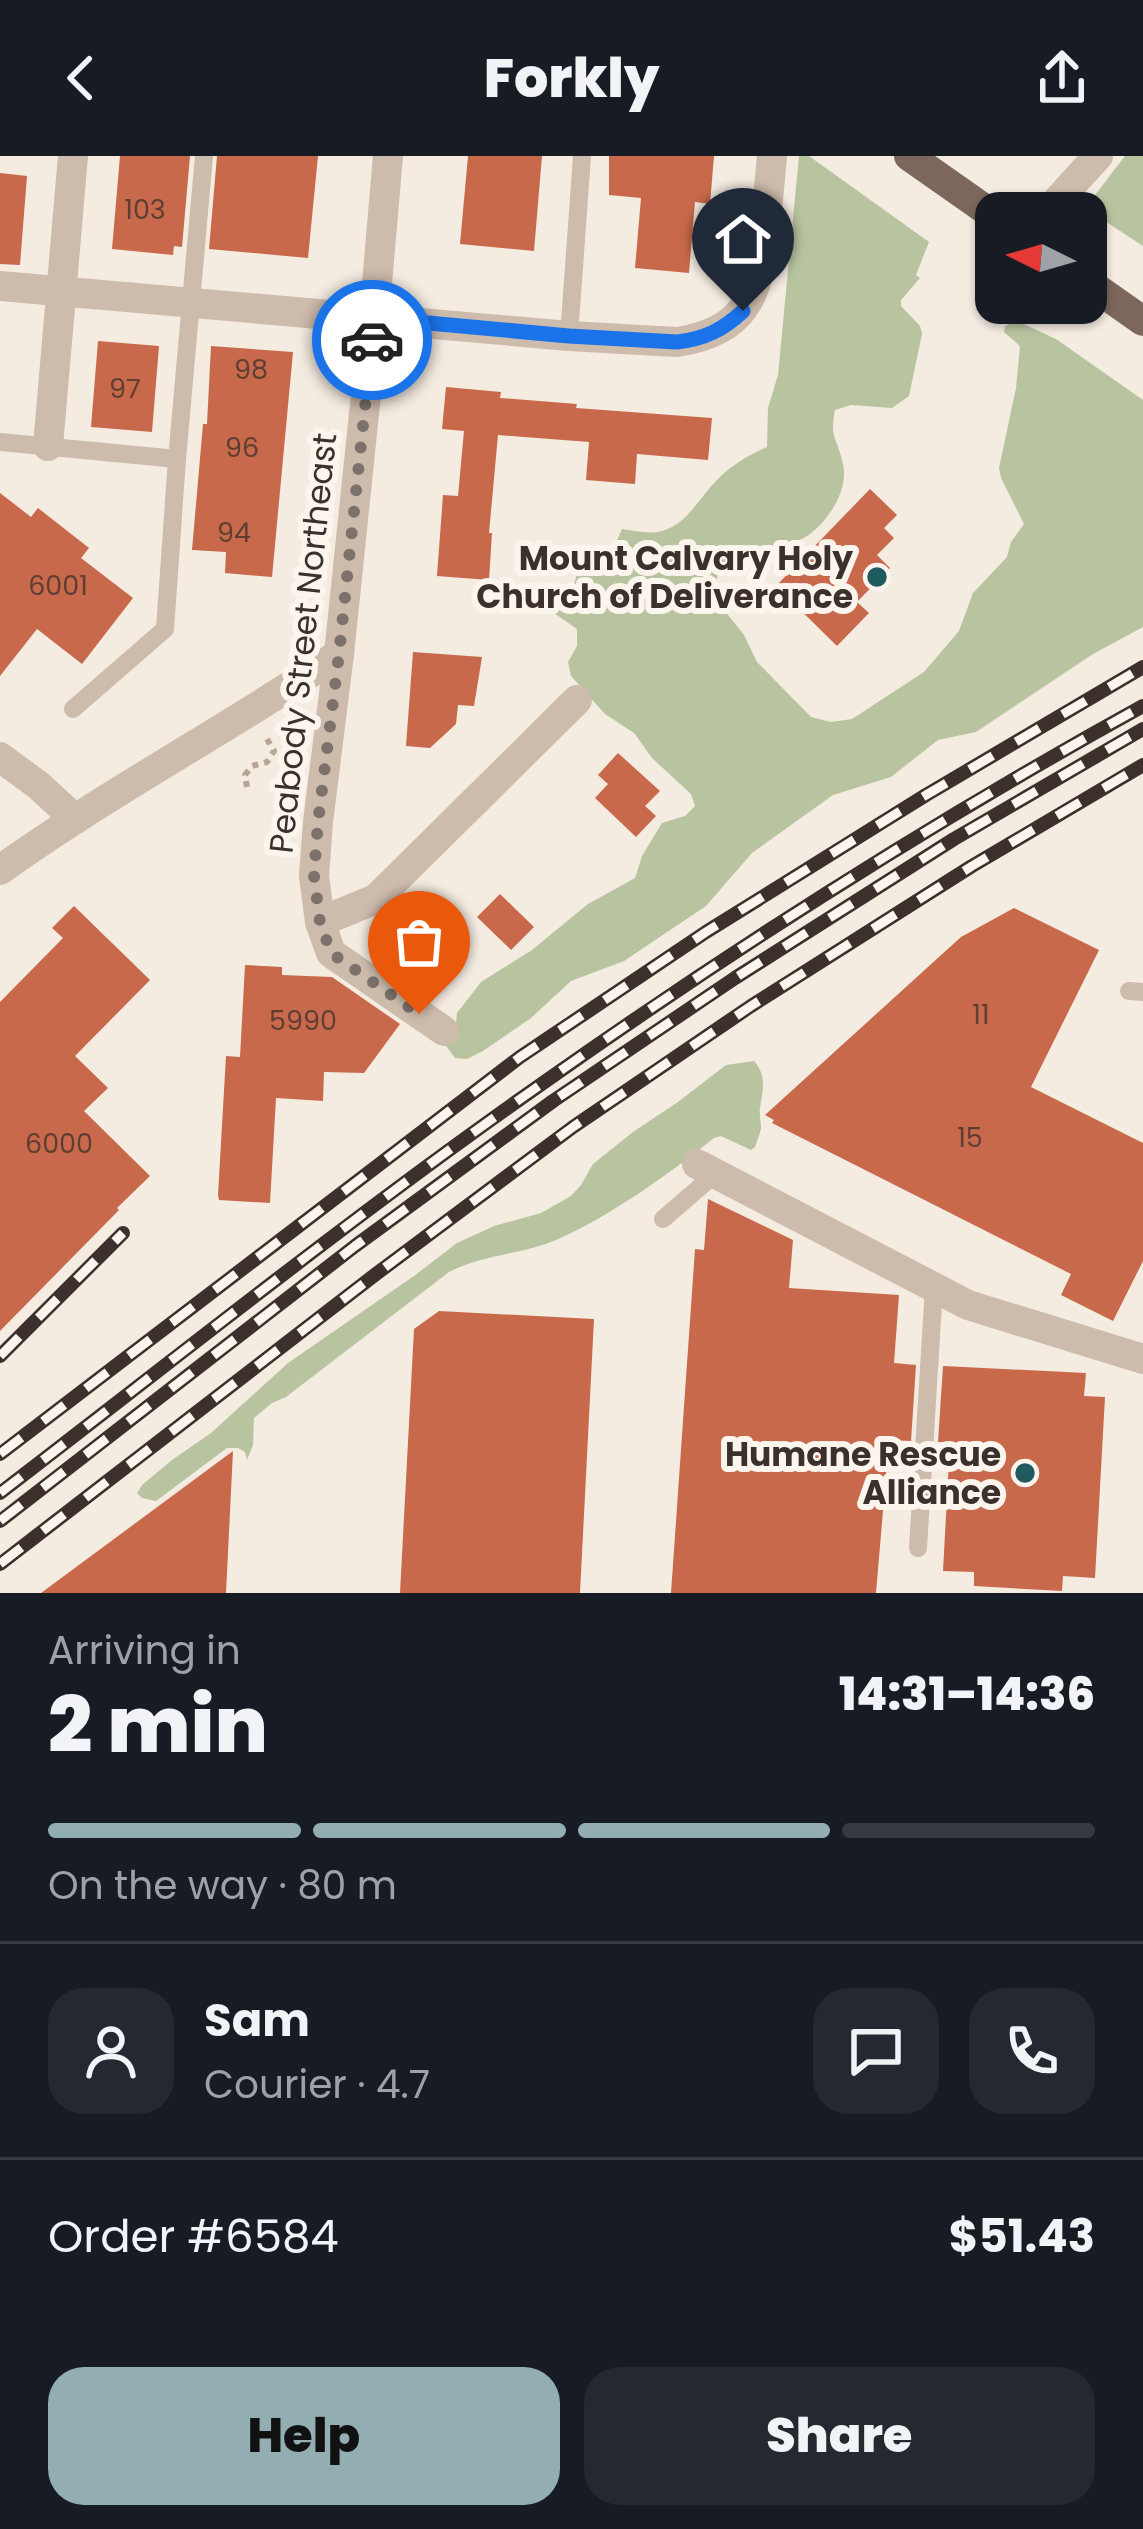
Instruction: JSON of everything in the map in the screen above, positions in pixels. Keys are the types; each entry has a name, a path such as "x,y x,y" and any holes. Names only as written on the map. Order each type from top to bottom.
{"main road":[{"path":"909,156 975,203"},
{"path":"1107,296 1143,321"}],"street":[{"path":"48,446 73,156"},
{"name":"Peabody Street Northeast","path":"320,922 314,876 318,822 388,156"},
{"path":"0,286 569,336 692,340 722,329 743,311 754,292 772,156"},
{"path":"1066,192 1099,156"},
{"path":"0,870 339,654"},
{"path":"444,1031 331,953 320,922 376,899 577,700"},
{"path":"0,757 75,819"},
{"path":"706,1169 968,1305 1143,1359"}],"lane":[{"path":"73,710 165,629 204,156"},
{"path":"569,336 582,156"},
{"path":"0,442 177,458"},
{"path":"663,1219 706,1169"},
{"path":"918,1548 934,1287"}],"path":[{"path":"247,787 245,775 252,766 267,762 274,751 267,739"}],"green space":[{"path":"799,156 809,156 929,242 916,275 920,278 901,300 922,334 909,396 892,408 851,405 835,410 834,433 844,474 835,504 807,536 776,547 743,549 719,573 714,585 717,601 744,635 757,662 811,717 831,722 852,719 924,672 959,631 973,593 1007,557 1024,524 999,468 1020,346 1004,332 1010,324 1024,324 1056,339 1143,400 1143,627 1093,654 976,732 938,740 891,777 833,795 752,853 706,906 624,961 571,981 531,1018 483,1051 467,1059 455,1058 446,1046 457,1013 481,982 532,950 588,904 635,878 662,823 685,816 695,806 691,794 652,758 634,733 605,714 571,676 568,662 577,646 577,629 551,611 550,594 572,591 580,564 607,563 622,529 652,532 670,528 729,469 767,447 768,408 778,375"},
{"path":"1125,156 1143,156 1143,246 1107,222 1107,192 1097,192"},
{"path":"754,1061 763,1089 761,1128 751,1150 721,1136 714,1138 638,1194 576,1230 543,1245 449,1272 254,1418 247,1460 245,1452 227,1448 156,1501 137,1493 288,1363 457,1243 541,1213 571,1196 593,1164 633,1132 726,1065"}],"building":[{"path":"120,156 190,156 182,247 174,246 173,255 112,249"},
{"path":"217,156 318,156 308,258 209,249"},
{"path":"468,156 542,156 534,251 460,244"},
{"path":"609,156 714,156 710,204 695,202 689,273 635,268 641,198 609,195"},
{"path":"0,173 27,176 20,265 0,264"},
{"path":"98,341 159,346 152,432 91,427"},
{"path":"211,346 293,352 272,577 225,573 226,552 192,550"},
{"path":"446,387 501,392 500,398 577,404 576,408 712,418 708,460 637,454 635,484 586,480 589,442 498,435 489,580 437,576 443,495 458,496 464,431 442,429"},
{"path":"870,489 897,515 884,528 894,538 877,555 890,568 857,602 869,613 837,646 776,586"},
{"path":"0,493 31,517 38,508 89,548 81,558 133,598 82,664 37,629 0,676"},
{"path":"413,652 482,657 474,706 458,705 456,724 430,748 406,746"},
{"path":"618,753 660,791 645,806 656,816 636,837 595,798 608,784 598,775"},
{"path":"500,894 534,927 511,950 477,917"},
{"path":"74,906 150,980 75,1056 108,1088 84,1111 150,1176 0,1331 0,1002 63,938 52,928"},
{"path":"1014,908 1099,950 1031,1087 1143,1143 1143,1261 1113,1321 1061,1295 1071,1274 772,1123 765,1115 961,937"},
{"path":"245,965 282,967 282,975 332,977 400,1024 364,1073 324,1072 323,1101 276,1098 270,1203 219,1200 218,1195 226,1056 240,1057"},
{"path":"708,1199 793,1240 789,1288 899,1295 894,1363 916,1365 911,1441 889,1440 876,1593 671,1593 695,1249 704,1250"},
{"path":"439,1311 594,1319 580,1593 400,1593 414,1329"},
{"name":"Humane Rescue Alliance","path":"943,1366 1086,1373 1084,1396 1105,1397 1095,1578 1063,1576 1062,1591 974,1586 974,1572 943,1571 950,1442 938,1442"},
{"path":"233,1451 226,1593 41,1593"}],"railway":[{"path":"0,1454 520,1057 706,932 1143,667"},
{"path":"0,1493 405,1182 616,1032 913,840 1143,706"},
{"path":"0,1521 355,1246 553,1101 954,839 1143,729"},
{"path":"0,1564 573,1127 751,1006 1143,765"},
{"path":"0,1356 123,1233"}],"way so far":[{"path":"372,340 314,876 320,922 331,953 419,1014"}],"place":[{"name":"Mount Calvary Holy Church of Deliverance","path":"877,577"},
{"name":"Humane Rescue Alliance","path":"1025,1473"}],"route":[{"path":"372,340 374,318 677,342 722,329 743,311"}]}
